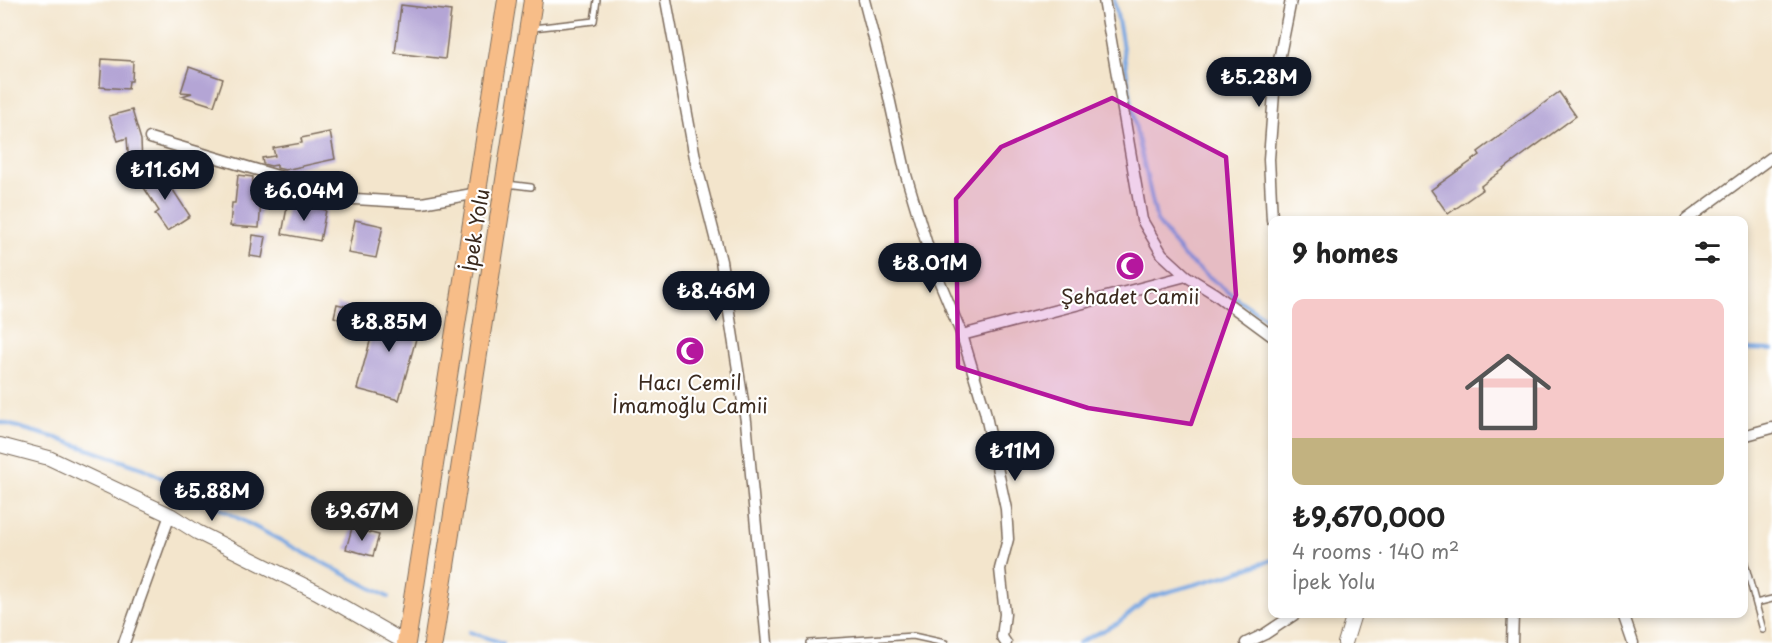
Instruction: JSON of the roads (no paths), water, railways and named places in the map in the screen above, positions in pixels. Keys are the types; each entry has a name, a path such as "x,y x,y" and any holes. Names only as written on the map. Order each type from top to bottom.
{"highway":[{"name":"İpek Yolu","path":"407,637 507,0"},
{"name":"İpek Yolu","path":"434,637 533,0"}],"street":[{"path":"666,0 696,163 721,261 746,421 767,643"},
{"path":"864,0 906,175 934,268 962,335 985,411 1006,509 1008,539 1000,569 1005,614 1002,637 1006,643"},
{"path":"1104,0 1142,220 1162,254 1186,276 1268,333"},
{"path":"1272,216 1269,159 1275,80 1291,0"},
{"path":"150,138 355,199 422,203 478,193"},
{"path":"1691,216 1772,157"},
{"path":"962,335 1186,276"},
{"path":"1748,435 1772,428"},
{"path":"0,444 49,458 170,515 197,532 407,637"},
{"path":"124,643 170,515"},
{"path":"1246,643 1289,618"},
{"path":"1345,643 1353,618"},
{"path":"1512,643 1513,618"},
{"path":"1625,618 1634,643"}],"lane":[{"path":"528,29 594,21 597,0"},
{"path":"505,184 531,187"},
{"path":"1748,574 1763,630"},
{"path":"1756,603 1772,599"},
{"path":"809,643 912,636 945,642"}],"waterway":[{"path":"1114,0 1136,129 1157,221 1184,257 1240,301 1268,319"},
{"path":"1748,350 1772,350"},
{"path":"0,422 56,438 145,469 388,597"},
{"path":"1078,643 1118,623 1150,597 1268,561"},
{"path":"469,632 503,643"}],"place":[{"name":"Şehadet Camii","path":"1130,266"},
{"name":"Hacı Cemil İmamoğlu Camii","path":"690,351"}]}
